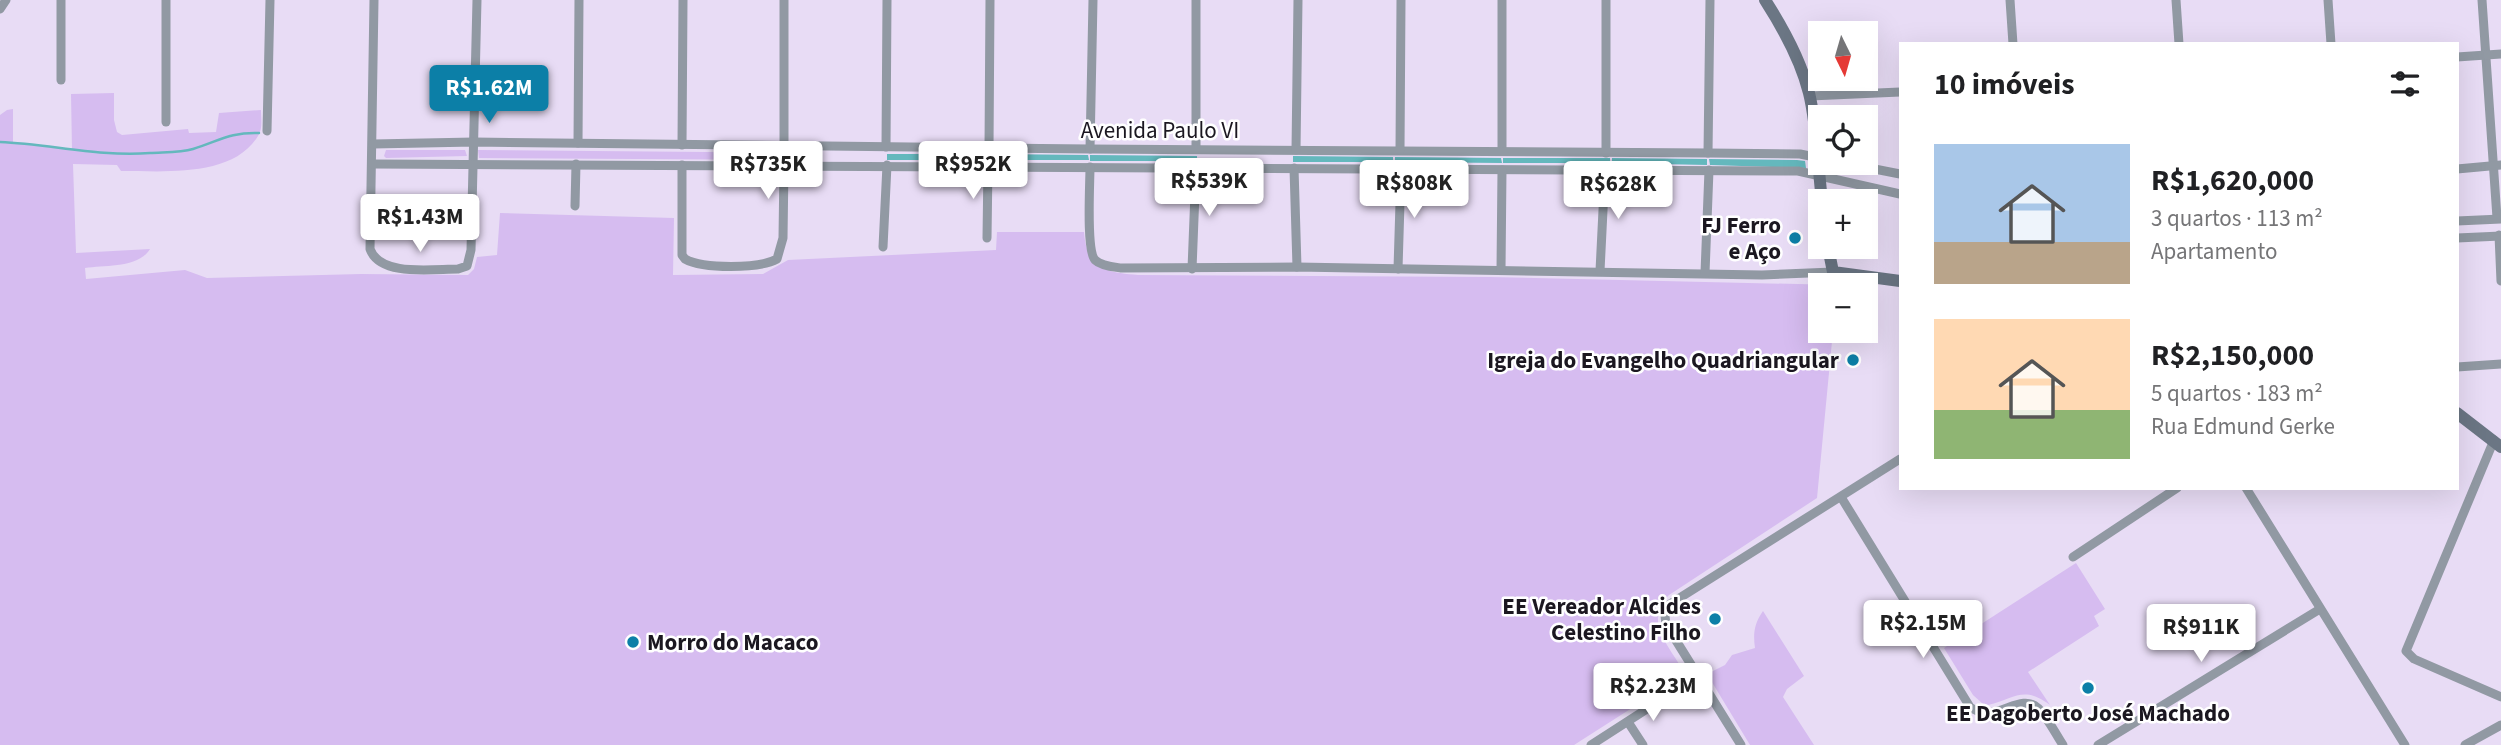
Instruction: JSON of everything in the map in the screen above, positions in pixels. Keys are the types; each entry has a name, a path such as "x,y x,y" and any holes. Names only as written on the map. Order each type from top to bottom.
{"main road":[{"path":"1765,0 1802,72 1811,105"},
{"path":"1774,0 1777,19"},
{"path":"1819,177 1820,189"},
{"path":"1830,259 1833,272 1899,281"},
{"path":"2459,414 2497,443"}],"street":[{"path":"0,9 6,0"},
{"path":"61,0 61,80"},
{"path":"166,0 166,122"},
{"path":"267,131 270,0"},
{"path":"374,0 370,249 373,256 384,266 421,269 464,268 471,250 477,0"},
{"path":"578,143 579,0"},
{"path":"682,0 682,145"},
{"path":"784,0 784,146"},
{"path":"886,147 887,0"},
{"path":"989,148 990,0"},
{"path":"1090,149 1093,0"},
{"path":"1196,0 1196,149"},
{"path":"1296,150 1298,0"},
{"path":"1400,150 1401,0"},
{"path":"1502,0 1502,151"},
{"path":"1606,0 1606,153"},
{"path":"1708,153 1710,0"},
{"path":"2010,0 2013,42"},
{"path":"2176,0 2179,42"},
{"path":"2328,0 2331,42"},
{"path":"2459,221 2499,218 2482,0"},
{"path":"2459,57 2501,54"},
{"path":"1810,96 1899,92"},
{"name":"Avenida Paulo VI","path":"373,144 474,142 1808,156"},
{"name":"Avenida Paulo VI","path":"373,164 1798,171 1899,194"},
{"path":"575,206 576,164"},
{"path":"682,165 681,248 685,259 695,263 763,265 777,258 783,237 783,166"},
{"path":"883,247 887,165"},
{"path":"987,238 988,165"},
{"path":"2459,169 2497,166"},
{"path":"1090,167 1090,246 1096,261 1121,268 1297,267 1793,275 1833,272"},
{"path":"1192,269 1196,167"},
{"path":"1294,168 1297,267"},
{"path":"1398,269 1401,170"},
{"path":"1501,270 1502,170"},
{"path":"1601,271 1605,170"},
{"path":"1705,273 1709,170"},
{"path":"1878,170 1899,174"},
{"path":"2459,238 2500,236 2501,281"},
{"path":"2459,367 2501,364"},
{"path":"2497,443 2406,651 2414,659 2501,697"},
{"path":"1741,745 1667,626 1665,614 1670,604 1899,460"},
{"path":"2073,556 2174,490"},
{"path":"2247,490 2405,745"},
{"path":"1841,496 1970,707 1984,714 2017,704 2032,704 2039,709 2063,745"},
{"path":"2098,745 2320,610"},
{"path":"1591,745 1698,676"},
{"path":"1629,722 1643,745"},
{"path":"2465,745 2501,726"}],"shaded area":[{"path":"114,93 114,120 117,132 122,135 188,129 189,133 216,132 219,113 261,110 260,133 247,150 215,166 176,171 121,171 117,165 73,164 76,253 150,249 138,260 130,263 85,268 86,279 185,270 207,278 361,274 468,275 474,269 477,257 497,255 500,213 674,218 673,275 763,274 788,260 996,250 997,232 1084,232 1089,254 1099,266 1138,275 1489,277 1808,284 1808,343 1832,343 1817,498 1669,595 1658,615 1658,624 1661,634 1684,672 1682,676 1574,745 0,745 0,115 13,109 13,142 72,150 71,94"},
{"path":"386,150 465,150 467,156 386,158"},
{"path":"478,150 822,153 822,160 479,158"},
{"path":"887,154 986,154 987,160 887,160"},
{"path":"988,154 1088,155 1089,160 988,160"},
{"path":"1090,155 1197,156 1197,161 1090,161"},
{"path":"1293,156 1393,157 1393,162 1293,162"},
{"path":"1395,157 1501,158 1502,163 1395,162"},
{"path":"1503,158 1610,158 1610,163 1503,163"},
{"path":"1612,158 1707,159 1707,165 1612,163"},
{"path":"1709,159 1797,160 1805,161 1806,168 1710,165"},
{"path":"2076,563 2105,609 2094,616 2099,626 2028,672 2050,705 2026,695 1983,704 1973,695 1944,648"},
{"path":"1763,611 1804,676 1787,689 1783,697 1814,745 1750,745 1707,674 1725,665 1732,655 1755,648 1755,629"}],"waterway":[{"path":"0,142 131,154 183,151 232,136 259,133"}],"place":[{"name":"FJ Ferro e Aço","path":"1795,238"},
{"name":"Igreja do Evangelho Quadriangular","path":"1853,360"},
{"name":"EE Vereador Alcides Celestino Filho","path":"1715,619"},
{"name":"Morro do Macaco","path":"633,642"},
{"name":"EE Dagoberto José Machado","path":"2088,688"}]}
